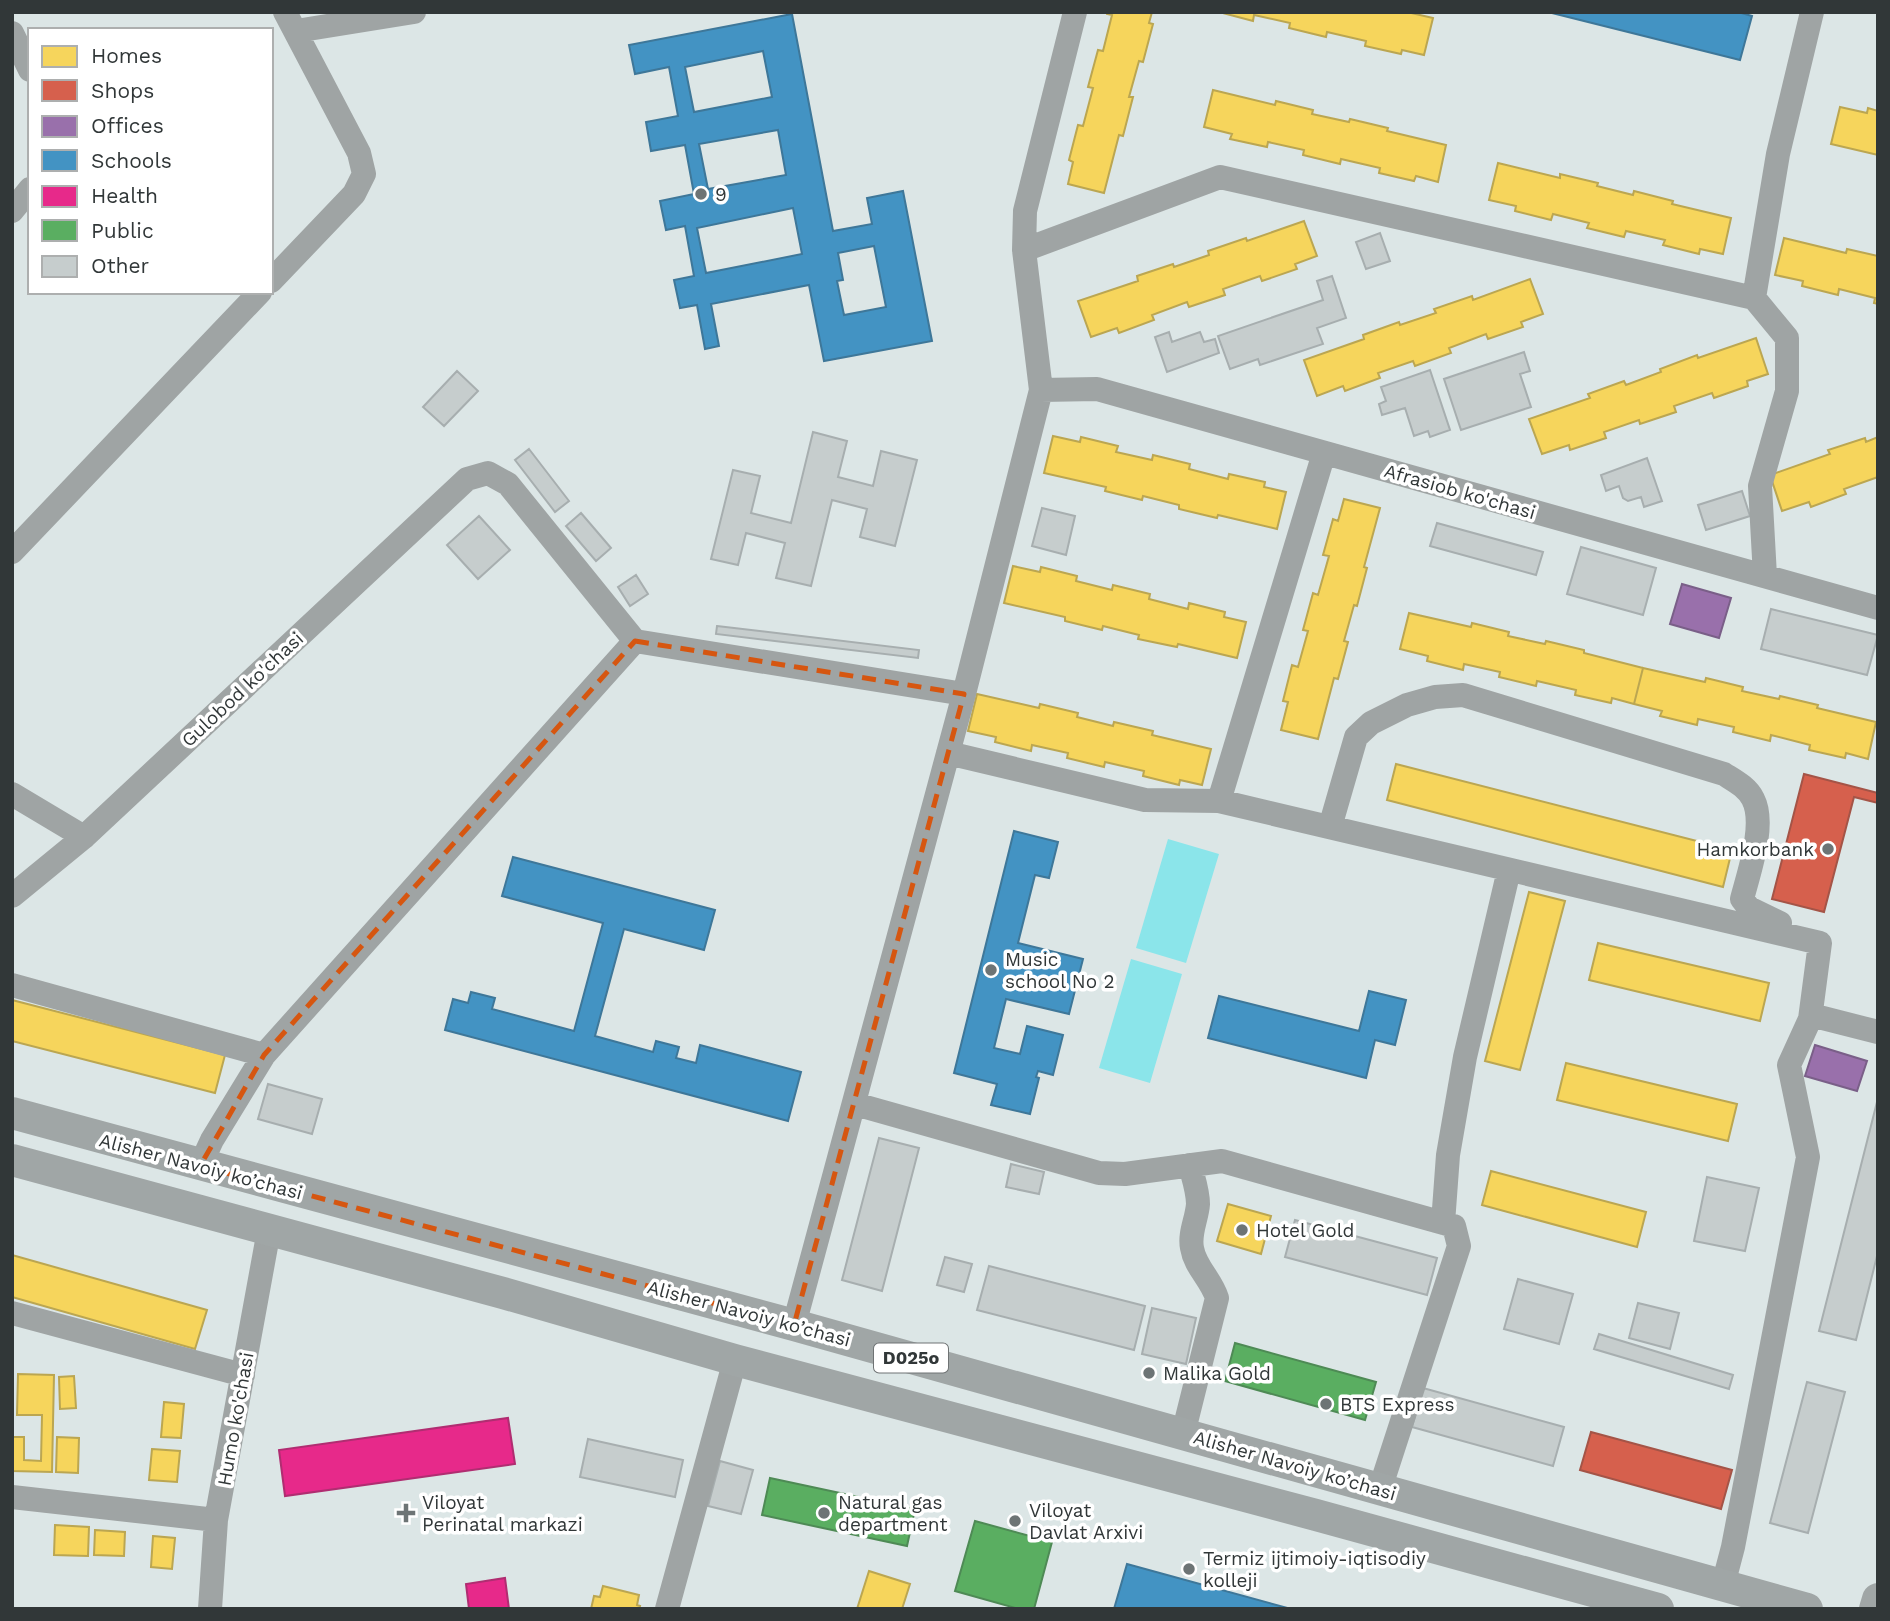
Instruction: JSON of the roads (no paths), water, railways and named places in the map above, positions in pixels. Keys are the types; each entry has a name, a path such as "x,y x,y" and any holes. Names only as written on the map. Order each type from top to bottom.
{"main road":[{"name":"Alisher Navoiy ko’chasi","path":"12,1113 794,1325 1807,1609"},
{"path":"12,1160 503,1293 735,1360 1658,1609"},
{"path":"1316,1515 1326,1474"},
{"path":"1875,1609 1878,1599"}],"street":[{"path":"273,279 354,194 365,174 359,153 290,22 414,12"},
{"path":"794,1325 964,694 1041,390 1024,250 1025,211 1075,12"},
{"path":"1754,298 1778,154 1812,12"},
{"path":"12,33 28,66"},
{"path":"1024,250 1220,177 1754,298 1787,338 1787,391 1760,486 1765,576"},
{"path":"12,211 28,191"},
{"path":"12,552 258,294"},
{"name":"Afrasiob ko'chasi","path":"1041,390 1097,389 1878,608"},
{"path":"1219,801 1324,453"},
{"name":"Gulobod ko'chasi","path":"12,896 84,837 467,479 488,473 508,484 635,641"},
{"path":"200,1166 212,1140 264,1055 635,641 964,694"},
{"path":"1330,827 1356,737 1384,715 1407,705 1463,695 1724,774 1745,788 1754,801 1757,821 1756,841 1742,899 1749,908 1786,926 1801,939"},
{"path":"948,753 1145,800 1219,801 1820,943 1811,1015 1789,1065 1808,1157 1733,1547 1723,1585"},
{"path":"12,794 84,837"},
{"path":"1443,1223 1448,1155 1465,1057 1509,870"},
{"path":"12,985 264,1055"},
{"path":"1811,1015 1878,1032"},
{"path":"855,1104 1098,1173 1125,1174 1222,1161 1454,1226 1459,1246 1380,1489"},
{"path":"1183,1434 1217,1298 1209,1279 1195,1261 1191,1246 1198,1200 1190,1165"},
{"name":"Humo ko'chasi","path":"210,1609 216,1520 269,1230"},
{"path":"12,1313 243,1375"},
{"path":"667,1609 735,1360"},
{"path":"12,1497 216,1520"}],"place":[{"name":"9","path":"701,194"},
{"name":"Hamkorbank","path":"1828,849"},
{"name":"Music school No 2","path":"991,970"},
{"name":"Hotel Gold","path":"1242,1230"},
{"name":"Malika Gold","path":"1149,1373"},
{"name":"BTS Express","path":"1326,1404"},
{"name":"Viloyat Perinatal markazi","path":"406,1513"},
{"name":"Natural gas department","path":"824,1513"},
{"name":"Viloyat Davlat Arxivi","path":"1015,1521"},
{"name":"Termiz ijtimoiy-iqtisodiy kolleji","path":"1189,1569"}]}
